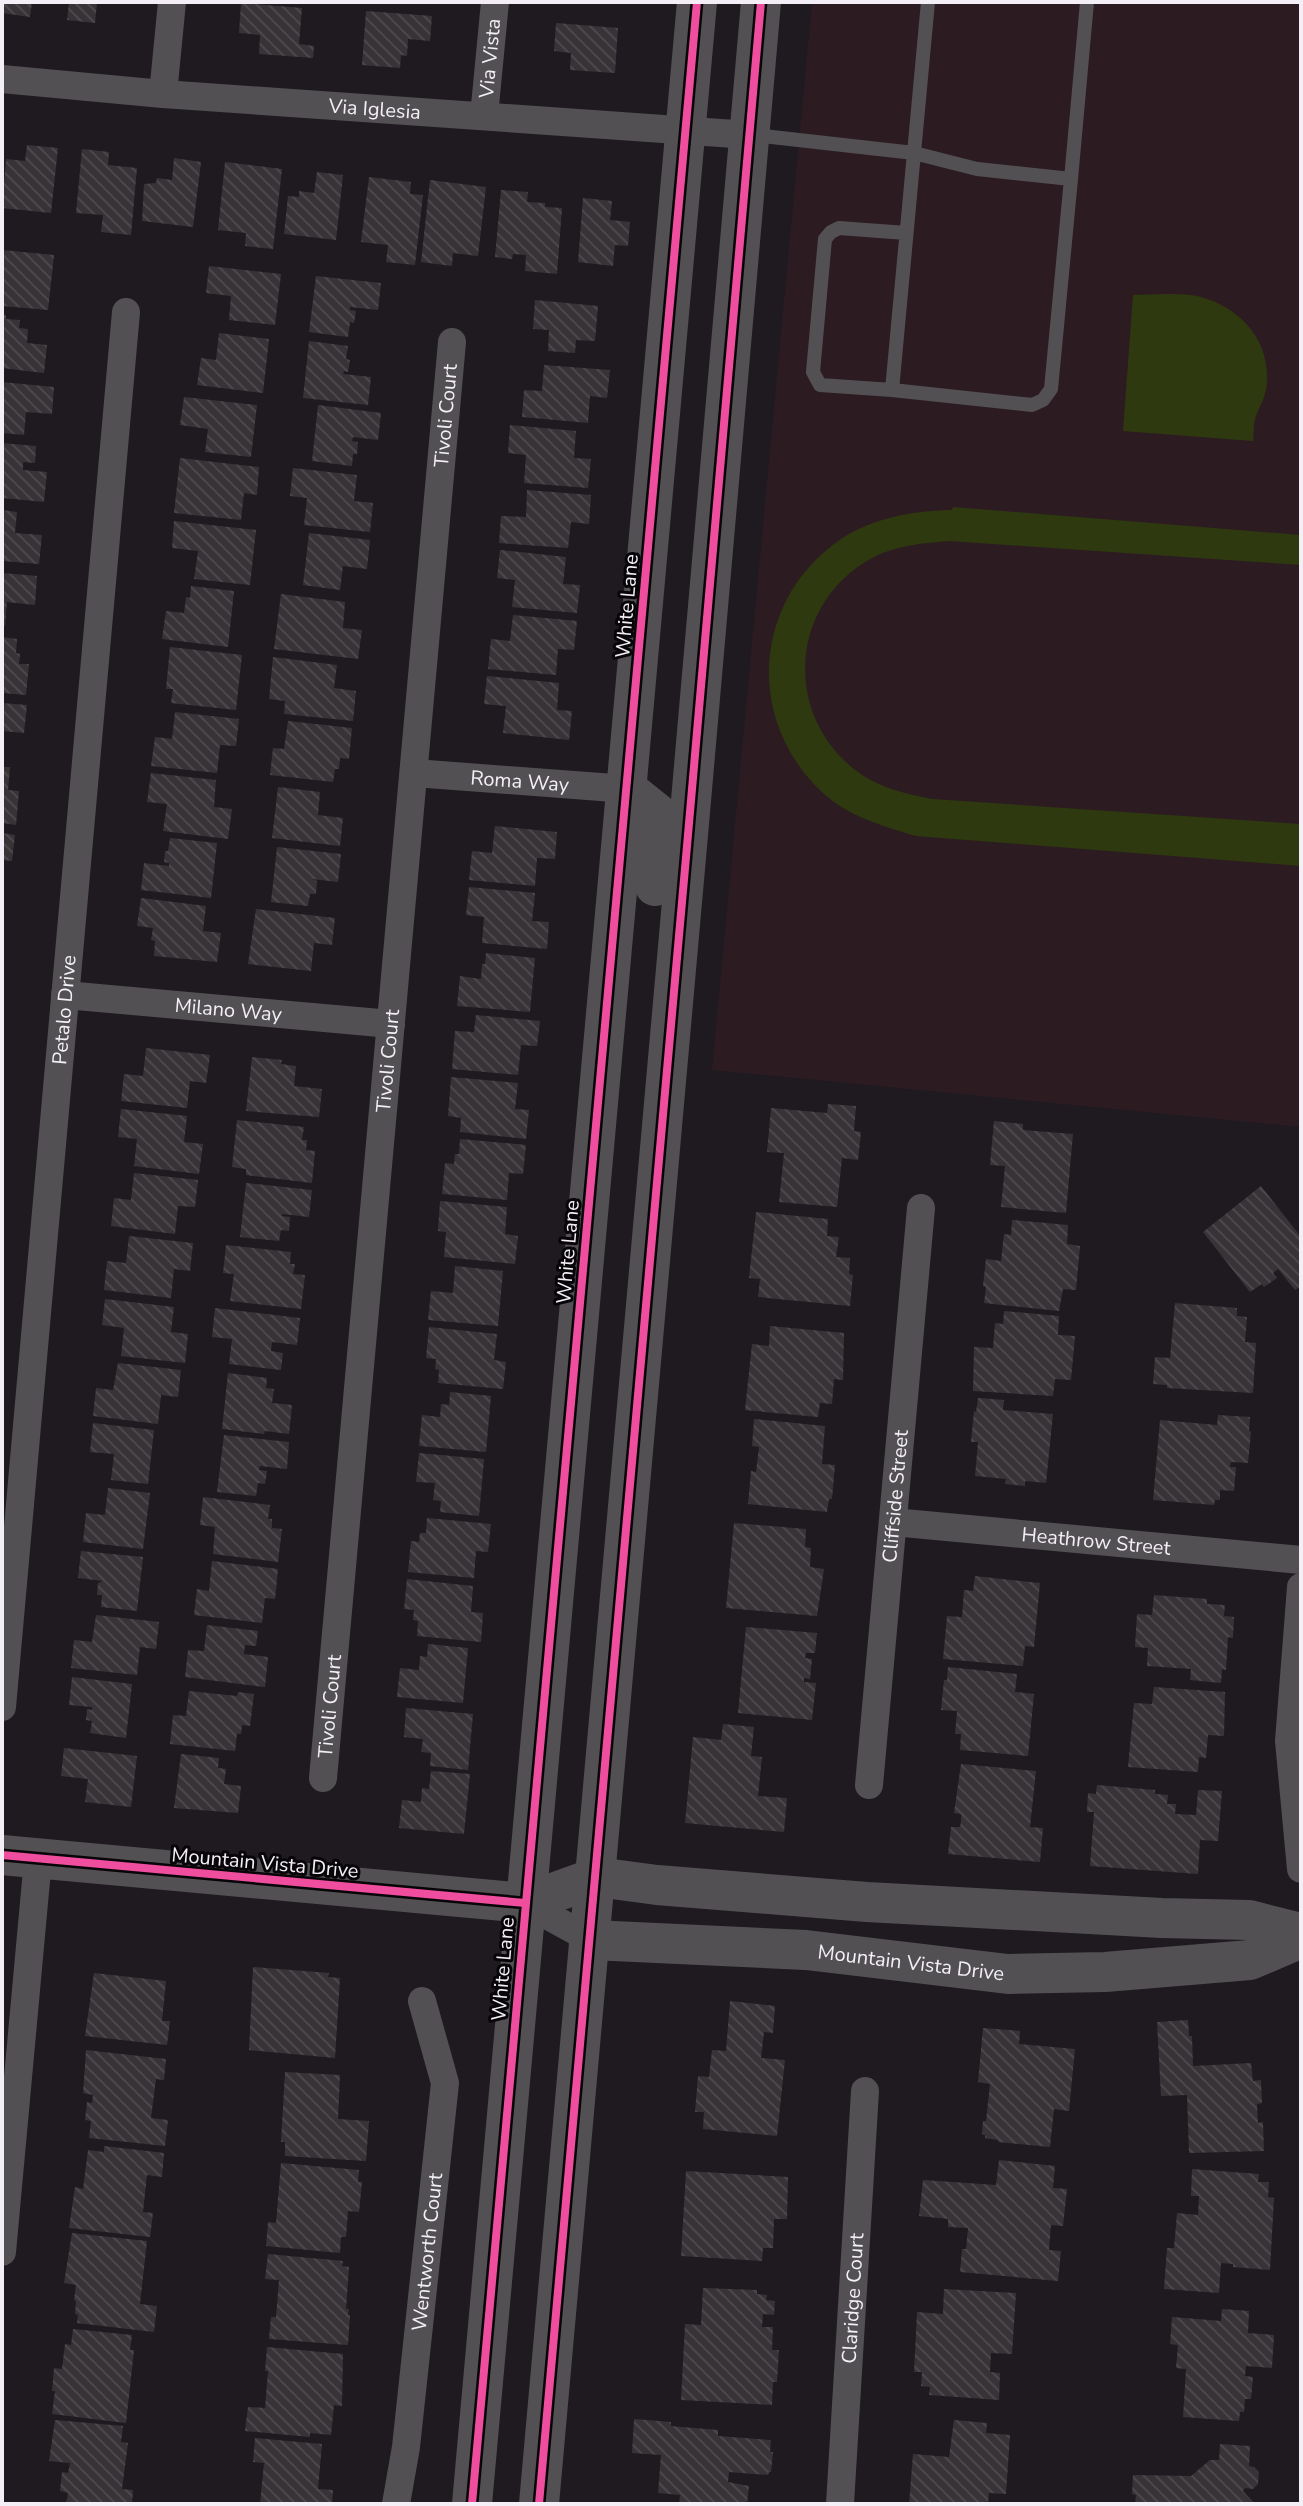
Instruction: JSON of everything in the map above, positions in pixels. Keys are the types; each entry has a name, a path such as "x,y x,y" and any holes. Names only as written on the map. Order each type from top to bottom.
{"main road":[{"name":"White Lane","path":"472,2504 697,2"},
{"path":"539,2504 592,1940 675,958 761,2"},
{"path":"627,789 657,813 659,836 652,926 675,958"},
{"name":"Mountain Vista Drive","path":"20,1857 525,1903 597,1877 657,1885 898,1904 1146,1918 1249,1920 1301,1936"},
{"name":"Mountain Vista Drive","path":"592,1940 806,1950 1008,1974 1105,1972 1250,1960 1301,1936"}],"street":[{"path":"163,94 172,2"},
{"name":"Via Vista","path":"484,116 495,2"},
{"name":"Via Iglesia","path":"2,79 163,94 749,135"},
{"name":"Petalo Drive","path":"2,1707 126,312"},
{"name":"Tivoli Court","path":"323,1778 452,342"},
{"name":"Roma Way","path":"414,773 627,789"},
{"name":"Milano Way","path":"65,995 391,1024"},
{"name":"Cliffside Street","path":"869,1785 921,1208"},
{"name":"Heathrow Street","path":"893,1522 1301,1560"},
{"path":"1301,1587 1289,1741 1301,1869"},
{"path":"2,2252 20,1857"},
{"name":"Mountain Vista Drive","path":"525,1903 592,1940"},
{"name":"Wentworth Court","path":"396,2504 406,2447 445,2083 422,2001"},
{"name":"Claridge Court","path":"840,2504 865,2091"}],"lane":[{"path":"892,390 928,2"},
{"path":"906,233 839,228 825,239 813,372 820,385 1032,405 1043,400 1051,389 1087,2"},
{"path":"749,135 914,153 977,169 1071,179"}],"shaded area":[{"path":"812,2 1301,2 1301,1127 712,1070"}],"green space":[{"path":"1133,295 1201,297 1228,309 1249,327 1263,352 1267,381 1255,419 1253,441 1123,431"},
{"path":"953,507 1301,535 1301,565 950,541 891,550 872,558 844,578 824,603 811,631 805,661 807,692 816,721 833,749 858,772 875,782 932,799 1301,824 1301,866 916,836 855,815 823,793 797,764 780,731 771,696 769,661 776,626 790,594 812,564 854,531 895,517 952,510"}],"building":[{"path":"2,2 32,2 30,17 2,13"},
{"path":"69,2 97,2 95,23 67,20"},
{"path":"241,3 302,8 299,44 314,46 313,58 259,54 260,35 239,33"},
{"path":"366,11 432,16 430,41 408,39 407,56 401,55 400,68 362,65"},
{"path":"556,23 618,28 615,73 570,70 571,53 554,51"},
{"path":"27,145 58,148 51,213 2,208 6,159 25,161"},
{"path":"82,149 109,152 108,165 137,168 131,235 101,232 103,215 76,213"},
{"path":"174,158 201,162 193,227 142,221 144,184 156,183 157,178 172,180"},
{"path":"225,162 282,169 273,249 245,246 246,233 218,230"},
{"path":"317,172 343,175 336,240 284,234 288,196 299,197 299,191 314,193"},
{"path":"369,177 411,182 410,194 423,195 415,265 386,262 388,245 361,242"},
{"path":"430,180 486,187 478,256 453,253 452,266 421,262"},
{"path":"501,190 528,192 527,202 562,208 557,274 525,271 526,255 513,254 512,259 495,257"},
{"path":"583,198 612,201 610,220 630,222 628,246 615,245 613,266 578,262"},
{"path":"2,250 54,255 48,310 2,306"},
{"path":"209,266 281,274 275,325 229,320 231,296 206,293"},
{"path":"316,276 381,283 378,310 350,307 350,310 356,311 354,323 350,322 348,337 309,332"},
{"path":"535,300 598,306 595,341 576,340 575,353 548,351 549,330 533,329"},
{"path":"2,314 6,315 6,319 20,320 19,328 28,329 27,343 47,345 44,373 2,368"},
{"path":"219,333 269,339 263,393 197,385 201,358 216,360"},
{"path":"309,341 348,346 348,372 344,371 343,374 371,377 368,405 303,398"},
{"path":"544,365 610,370 607,398 590,396 588,423 522,417 524,390 542,391"},
{"path":"2,382 54,387 52,414 26,412 24,435 2,433"},
{"path":"184,397 257,405 251,457 205,452 208,429 180,425"},
{"path":"318,405 381,413 378,440 353,437 352,441 358,442 352,466 312,461"},
{"path":"510,425 576,431 574,458 591,459 588,488 524,483 526,455 508,453"},
{"path":"2,443 36,446 35,463 23,462 23,470 47,472 44,502 2,498"},
{"path":"180,458 259,467 257,495 244,493 241,520 174,513"},
{"path":"293,468 357,475 354,501 373,503 370,532 304,525 307,498 290,496"},
{"path":"527,490 591,495 589,524 571,522 568,548 499,543 501,516 526,517"},
{"path":"2,510 17,512 15,533 42,535 39,564 2,561"},
{"path":"174,521 256,530 250,585 194,579 198,551 172,548"},
{"path":"309,533 370,540 367,569 343,566 340,590 303,585"},
{"path":"500,550 566,557 563,584 580,585 577,613 512,607 515,580 497,578"},
{"path":"2,573 37,576 35,605 7,602 5,626 2,626"},
{"path":"191,586 234,591 228,647 162,639 166,611 184,613"},
{"path":"281,594 345,602 343,628 362,630 358,659 274,649"},
{"path":"513,615 577,621 574,650 558,649 556,675 488,669 491,639 510,641"},
{"path":"2,637 17,639 19,664 29,664 26,695 2,693"},
{"path":"170,647 242,655 236,710 171,703 173,689 166,689"},
{"path":"273,657 337,665 334,688 356,691 353,721 284,714 285,701 269,699"},
{"path":"487,676 559,683 557,710 572,711 569,740 503,733 506,706 484,704"},
{"path":"2,703 27,705 24,733 2,731"},
{"path":"175,712 239,719 236,746 220,745 217,773 151,766 155,737 172,739"},
{"path":"288,721 352,728 349,759 340,758 333,782 270,775 273,748 284,749"},
{"path":"2,767 10,767 8,790 19,791 16,825 2,823"},
{"path":"151,773 216,780 214,807 232,809 228,839 163,831 167,804 147,802"},
{"path":"278,787 320,792 318,815 343,818 340,846 272,838"},
{"path":"495,826 557,832 555,859 537,858 535,886 469,880 472,851 492,853"},
{"path":"2,833 15,835 12,861 2,860"},
{"path":"170,838 217,843 211,898 141,890 144,863 169,866 164,862"},
{"path":"277,847 341,854 338,882 312,879 317,881 316,894 310,894 308,906 271,902"},
{"path":"469,887 535,893 532,921 549,922 547,949 482,943 484,917 466,915"},
{"path":"141,898 206,906 203,931 221,933 217,962 154,956 155,941 151,940 153,928 137,926"},
{"path":"256,909 335,918 332,945 314,943 311,971 248,964"},
{"path":"486,953 535,958 530,1012 457,1006 460,976 481,979"},
{"path":"476,1015 540,1021 537,1046 521,1045 518,1075 452,1069 455,1031 474,1032"},
{"path":"146,1048 210,1055 206,1083 190,1081 187,1108 121,1101 124,1074 143,1076"},
{"path":"252,1057 282,1060 281,1064 296,1066 294,1086 322,1089 319,1117 246,1111"},
{"path":"451,1077 518,1083 515,1109 529,1110 526,1139 460,1132 461,1118 448,1116"},
{"path":"828,1104 856,1106 854,1131 861,1132 858,1160 842,1158 837,1207 779,1202 784,1153 767,1152 771,1108 827,1113"},
{"path":"121,1109 187,1116 184,1142 203,1144 199,1174 134,1166 137,1139 118,1137"},
{"path":"237,1120 304,1127 302,1140 307,1140 306,1150 315,1151 312,1183 246,1175 246,1169 232,1167"},
{"path":"994,1121 1023,1124 1023,1130 1073,1134 1066,1213 1001,1207 1005,1166 990,1165"},
{"path":"460,1139 526,1145 523,1174 509,1173 507,1200 442,1194 445,1163 454,1164 455,1154 459,1154"},
{"path":"134,1173 198,1180 195,1207 178,1206 175,1234 111,1226 114,1198 131,1200"},
{"path":"246,1183 312,1190 309,1217 282,1214 290,1217 289,1231 281,1230 279,1241 240,1237"},
{"path":"1261,1186 1301,1237 1301,1286 1295,1290 1278,1269 1273,1273 1277,1278 1250,1292 1203,1232"},
{"path":"440,1201 507,1207 505,1234 518,1236 515,1264 444,1257 446,1232 438,1231"},
{"path":"756,1212 828,1219 827,1236 839,1237 836,1257 850,1258 849,1274 853,1275 850,1306 758,1297 760,1279 749,1278"},
{"path":"1012,1220 1068,1225 1067,1244 1080,1246 1076,1290 1063,1289 1059,1311 984,1303 986,1259 1001,1261 1004,1234 1011,1235"},
{"path":"129,1236 193,1243 190,1271 174,1269 171,1298 104,1290 107,1261 126,1263"},
{"path":"226,1245 291,1252 290,1264 295,1264 293,1274 305,1275 301,1309 230,1301 234,1274 223,1273"},
{"path":"455,1266 503,1271 498,1326 428,1320 431,1291 453,1293"},
{"path":"105,1299 174,1307 171,1332 188,1334 185,1363 121,1356 124,1328 102,1325"},
{"path":"1175,1303 1237,1308 1237,1316 1247,1317 1245,1342 1256,1343 1253,1393 1167,1388 1167,1385 1153,1384 1155,1357 1170,1358"},
{"path":"215,1308 300,1318 297,1345 272,1342 271,1351 283,1353 281,1370 229,1364 232,1339 212,1337"},
{"path":"1004,1311 1059,1316 1058,1335 1075,1336 1071,1380 1055,1379 1053,1396 973,1391 974,1347 993,1348 995,1323 1003,1324"},
{"path":"770,1326 844,1333 843,1380 834,1379 832,1404 820,1403 818,1417 745,1410 752,1344 769,1346"},
{"path":"429,1327 497,1334 494,1360 506,1362 503,1389 438,1383 436,1359 426,1358"},
{"path":"118,1363 181,1370 178,1397 161,1395 158,1424 93,1416 96,1388 113,1390"},
{"path":"228,1373 267,1378 266,1388 274,1389 272,1403 292,1405 289,1434 222,1429"},
{"path":"450,1392 491,1396 486,1452 419,1446 422,1415 440,1417 441,1404 449,1405"},
{"path":"978,1398 1004,1400 1003,1410 1053,1414 1046,1483 1025,1481 1025,1486 1005,1484 1006,1479 975,1476 978,1442 971,1442"},
{"path":"1218,1415 1250,1417 1248,1463 1231,1462 1230,1467 1236,1467 1234,1491 1220,1490 1220,1500 1215,1500 1214,1505 1153,1500 1160,1420 1217,1425"},
{"path":"754,1419 825,1426 822,1464 835,1465 832,1499 829,1499 827,1512 748,1504 751,1471 756,1472 759,1447 752,1446"},
{"path":"93,1423 154,1430 148,1484 111,1480 114,1454 90,1452"},
{"path":"224,1435 289,1442 287,1469 260,1466 259,1470 267,1471 265,1484 258,1483 256,1496 217,1492"},
{"path":"419,1453 484,1459 479,1516 440,1512 441,1501 433,1500 435,1483 416,1482"},
{"path":"108,1488 150,1493 143,1549 83,1542 86,1513 105,1515"},
{"path":"203,1497 270,1505 268,1519 272,1519 272,1528 282,1529 278,1562 213,1554 215,1527 200,1525"},
{"path":"427,1518 491,1524 488,1552 476,1551 474,1578 408,1572 411,1541 419,1542 420,1533 426,1533"},
{"path":"734,1523 806,1529 805,1547 811,1548 810,1567 824,1569 817,1616 726,1608"},
{"path":"81,1551 143,1557 137,1611 101,1607 102,1595 97,1595 98,1583 103,1581 78,1578"},
{"path":"212,1561 278,1569 275,1599 265,1598 262,1623 194,1615 197,1589 209,1591"},
{"path":"975,1576 1040,1583 1034,1647 1025,1646 1023,1666 943,1659 947,1616 962,1617 964,1590 973,1591"},
{"path":"407,1579 473,1586 471,1612 483,1613 481,1642 417,1636 418,1621 413,1620 414,1610 404,1609"},
{"path":"1154,1595 1207,1599 1207,1604 1225,1605 1224,1616 1234,1617 1233,1638 1228,1637 1226,1670 1222,1669 1221,1683 1190,1680 1191,1669 1147,1666 1148,1648 1135,1647 1137,1614 1152,1615"},
{"path":"96,1615 159,1622 156,1649 140,1647 137,1675 71,1668 74,1640 92,1642"},
{"path":"207,1625 258,1631 256,1646 245,1645 244,1654 268,1657 265,1687 185,1677 188,1650 204,1651"},
{"path":"746,1627 817,1633 815,1653 806,1653 805,1658 812,1659 810,1679 804,1678 804,1682 816,1683 812,1720 738,1713"},
{"path":"428,1644 468,1648 463,1703 397,1697 400,1668 419,1670 420,1656 427,1657"},
{"path":"948,1667 1017,1674 1015,1692 1034,1694 1028,1756 960,1750 961,1734 955,1734 957,1711 941,1710"},
{"path":"72,1677 132,1684 126,1738 90,1733 92,1721 86,1720 87,1709 92,1710 92,1707 69,1705"},
{"path":"1154,1687 1225,1692 1224,1736 1208,1735 1206,1758 1199,1757 1198,1772 1128,1767 1134,1703 1152,1704"},
{"path":"189,1691 237,1696 238,1692 254,1694 250,1726 242,1725 241,1734 237,1734 235,1751 170,1744 173,1715 186,1716"},
{"path":"406,1708 473,1714 468,1770 430,1766 431,1753 421,1752 423,1739 404,1737"},
{"path":"723,1724 754,1727 751,1756 762,1757 758,1796 787,1798 784,1832 685,1823 693,1737 721,1740"},
{"path":"64,1748 137,1756 131,1807 85,1802 88,1779 61,1776"},
{"path":"181,1754 219,1758 218,1768 226,1769 224,1784 241,1786 238,1813 174,1808"},
{"path":"961,1764 1036,1771 1030,1827 1043,1828 1040,1862 948,1854 951,1827 960,1827 961,1822 961,1814 954,1813"},
{"path":"431,1771 470,1774 464,1834 399,1828 402,1800 421,1802 422,1788 429,1789"},
{"path":"1097,1785 1155,1790 1155,1794 1168,1795 1167,1804 1176,1804 1175,1814 1196,1815 1198,1790 1222,1791 1218,1841 1200,1840 1198,1874 1090,1866 1094,1812 1087,1812 1088,1793 1096,1794"},
{"path":"253,1967 329,1973 328,1977 340,1978 335,2058 249,2050"},
{"path":"94,1973 166,1981 162,2021 170,2021 167,2045 85,2036"},
{"path":"730,2001 775,2006 773,2033 764,2032 761,2058 785,2060 777,2136 703,2129 704,2112 695,2112 698,2076 709,2077 712,2050 726,2051"},
{"path":"1188,2020 1193,2066 1251,2063 1253,2081 1261,2080 1262,2103 1257,2104 1258,2123 1263,2122 1264,2151 1189,2153 1187,2095 1161,2096 1157,2022"},
{"path":"983,2028 1020,2031 1019,2044 1075,2049 1069,2111 1054,2109 1050,2147 998,2142 982,2134 990,2084 978,2082"},
{"path":"86,2050 166,2059 164,2080 156,2079 151,2118 168,2120 165,2146 89,2138 91,2121 85,2120 87,2102 92,2103 93,2095 83,2093"},
{"path":"285,2072 340,2075 338,2119 369,2121 366,2161 285,2156 285,2142 281,2142"},
{"path":"104,2146 164,2153 162,2177 147,2175 143,2212 153,2213 150,2237 69,2228 75,2187 83,2189 88,2150 104,2152"},
{"path":"999,2160 1055,2166 1053,2188 1067,2189 1063,2226 1051,2225 1049,2250 1061,2251 1058,2281 960,2272 968,2228 948,2227 948,2219 919,2216 923,2180 996,2185"},
{"path":"281,2163 359,2170 358,2182 362,2182 359,2212 348,2211 346,2237 341,2237 340,2253 266,2246 268,2222 276,2223"},
{"path":"1192,2169 1259,2174 1258,2182 1269,2182 1268,2197 1274,2198 1270,2270 1221,2263 1219,2293 1164,2289 1167,2248 1174,2248 1177,2213 1198,2215 1199,2196 1191,2196"},
{"path":"686,2171 788,2177 787,2219 774,2219 773,2248 763,2248 762,2261 681,2256"},
{"path":"72,2233 147,2241 140,2304 157,2306 154,2332 77,2323 76,2285 64,2283"},
{"path":"268,2254 343,2261 342,2266 349,2267 346,2309 349,2309 350,2315 348,2345 269,2339 271,2317 276,2317 279,2280 265,2279"},
{"path":"703,2288 757,2290 757,2294 767,2295 766,2300 775,2301 774,2315 763,2314 762,2327 773,2327 772,2350 779,2350 772,2405 681,2400 685,2324 701,2325"},
{"path":"944,2289 1016,2293 1012,2354 991,2353 990,2372 1000,2373 999,2400 929,2395 930,2387 921,2386 922,2372 914,2372 917,2312 943,2314"},
{"path":"1222,2309 1249,2311 1248,2333 1274,2335 1272,2368 1246,2366 1245,2376 1253,2377 1251,2399 1245,2399 1244,2412 1240,2412 1239,2421 1183,2417 1186,2369 1176,2368 1178,2345 1170,2344 1172,2317 1221,2321"},
{"path":"73,2329 132,2335 130,2350 134,2350 126,2423 52,2414 54,2368 62,2369 65,2344 71,2345"},
{"path":"267,2347 343,2354 342,2406 334,2405 331,2435 310,2433 310,2437 245,2431 248,2407 265,2408"},
{"path":"634,2419 718,2430 718,2436 771,2440 771,2472 768,2475 729,2472 728,2482 749,2486 747,2504 679,2504 680,2495 658,2493 661,2455 632,2453"},
{"path":"55,2420 123,2426 121,2442 128,2443 122,2489 133,2490 132,2504 66,2504 68,2493 60,2491 62,2472 68,2473 70,2463 49,2461"},
{"path":"954,2420 987,2423 986,2433 1010,2435 1006,2494 989,2493 988,2504 909,2504 913,2454 949,2457"},
{"path":"255,2438 322,2444 318,2489 333,2490 332,2504 260,2504 264,2463 253,2462"},
{"path":"1220,2444 1250,2446 1249,2466 1259,2472 1258,2484 1253,2489 1245,2488 1243,2491 1253,2502 1135,2504 1133,2475 1191,2476 1210,2460 1219,2460"}],"cycle path":[{"path":"472,2504 697,2"},
{"path":"539,2504 761,2"},
{"path":"2,1855 525,1903"}]}
